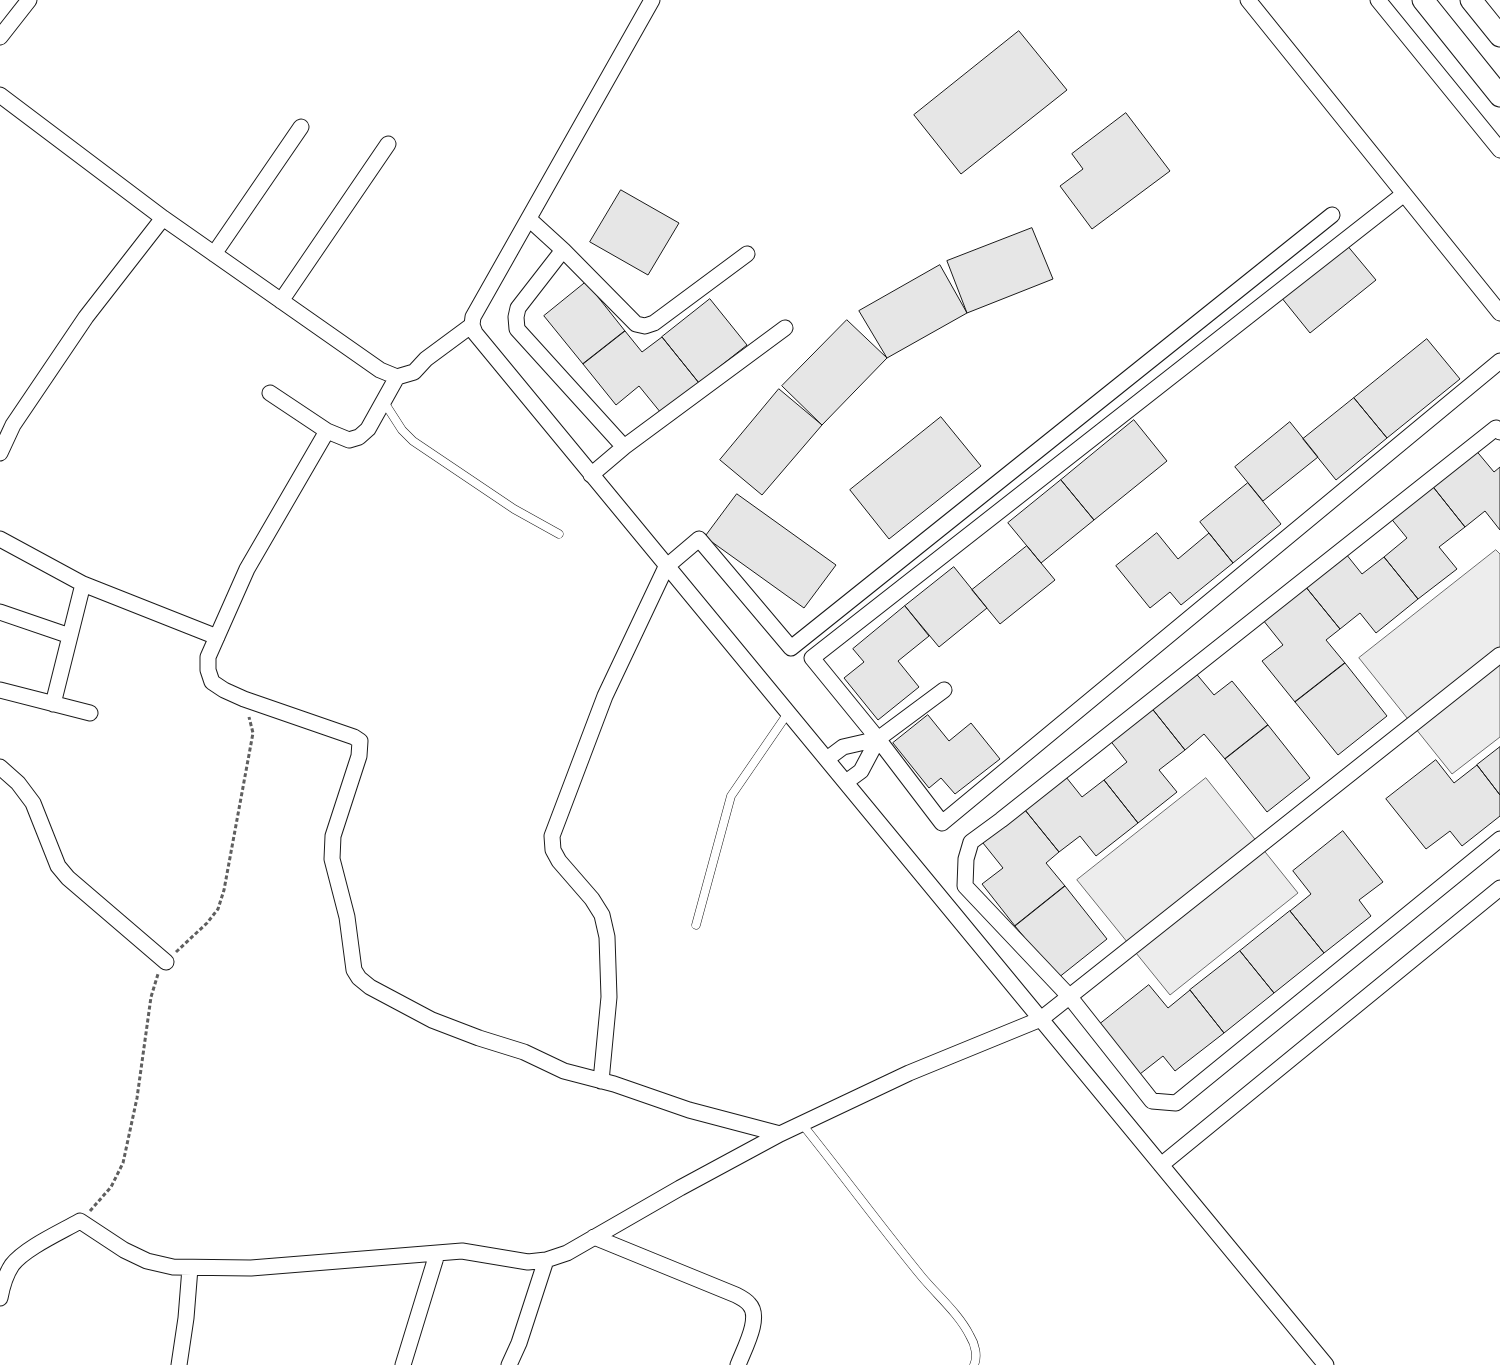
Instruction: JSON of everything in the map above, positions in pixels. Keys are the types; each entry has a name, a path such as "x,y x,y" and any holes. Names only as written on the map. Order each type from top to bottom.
{"main road":[{"path":"1424,0 1500,96"},
{"path":"1471,0 1500,36"}],"street":[{"path":"0,37 29,0"},
{"path":"652,0 473,317 472,325 475,333 666,567 827,759 1326,1365"},
{"path":"1248,0 1500,313"},
{"path":"1378,0 1500,150"},
{"path":"0,95 163,218 380,370 397,377 414,372 426,359 472,325"},
{"path":"214,254 301,127"},
{"path":"281,301 388,144"},
{"path":"1404,194 812,658 878,738 942,823 1500,361"},
{"path":"601,1081 609,997 607,937 602,915 592,899 559,861 553,850 552,836 605,696 666,567 699,539 791,648 1332,215"},
{"path":"0,453 13,425 86,317 163,218"},
{"path":"529,219 563,250 636,324 645,326 654,323 747,254"},
{"path":"563,250 518,308 516,317 517,329 624,447"},
{"path":"592,475 624,447 785,328"},
{"path":"270,393 327,431 349,440 359,437 368,429 397,377"},
{"path":"1500,432 1496,428 971,842 966,859 965,886 1069,996 1152,1102 1176,1104 1500,839"},
{"path":"327,431 247,569 208,657 208,670 212,682 224,690 244,699 343,733 360,741 358,756 333,836 332,859 347,918 354,970 359,978 370,987 432,1020 479,1038 524,1052 564,1071 601,1081 688,1110 780,1134"},
{"path":"0,539 83,584 217,637"},
{"path":"53,704 83,584"},
{"path":"0,612 70,636"},
{"path":"0,1298 12,1265 27,1252 80,1220 124,1250 147,1261 173,1267 251,1268 462,1252 528,1262 546,1260 567,1253 680,1188 780,1134 909,1073 1040,1019 1500,655"},
{"path":"0,690 90,713"},
{"path":"827,759 843,747 878,738 944,690"},
{"path":"846,782 861,771 878,738"},
{"path":"0,766 18,782 33,803 58,866 68,878 166,962"},
{"path":"1161,1165 1500,888"},
{"path":"594,1237 736,1294 749,1303 754,1311 754,1321 738,1365"},
{"path":"403,1365 437,1254"},
{"path":"509,1365 519,1343 546,1260"},
{"path":"179,1365 186,1318 190,1268"}],"lane":[{"path":"384,402 402,430 413,441 514,509 559,534"},
{"path":"696,925 731,796 788,713"},
{"path":"802,1124 922,1276 963,1324 971,1336 975,1347 976,1360 974,1365"}],"shaded area":[{"path":"1496,550 1500,554 1500,737 1452,774 1359,658"},
{"path":"1206,778 1298,893 1170,995 1077,880"}],"building":[{"path":"1019,31 1067,90 961,174 914,115"},
{"path":"1126,113 1170,171 1092,229 1060,186 1083,169 1072,154"},
{"path":"621,190 679,223 648,275 590,242"},
{"path":"1032,228 1053,279 967,313 947,261"},
{"path":"1346,244 1376,280 1310,333 1281,297"},
{"path":"940,265 967,313 887,358 859,311"},
{"path":"586,282 625,331 583,364 544,316"},
{"path":"710,299 747,345 699,383 662,337"},
{"path":"847,320 887,358 822,425 782,386"},
{"path":"625,331 642,352 662,337 699,383 661,413 639,386 616,405 583,364"},
{"path":"1427,339 1460,379 1387,438 1354,398"},
{"path":"779,389 822,425 762,495 720,460"},
{"path":"1354,398 1387,438 1336,480 1303,439"},
{"path":"941,417 981,466 889,539 850,490"},
{"path":"1134,420 1167,461 1094,520 1061,480"},
{"path":"1290,422 1318,457 1263,501 1235,467"},
{"path":"1474,448 1494,472 1500,467 1500,530 1485,511 1465,527 1430,483"},
{"path":"1061,480 1094,520 1041,563 1008,523"},
{"path":"1248,483 1281,524 1233,563 1200,522"},
{"path":"1430,483 1465,527 1439,547 1457,569 1418,599 1384,557 1407,538 1389,516"},
{"path":"737,494 836,565 804,608 705,537"},
{"path":"1157,533 1178,559 1209,533 1233,563 1181,605 1170,592 1150,608 1116,566"},
{"path":"1027,546 1055,580 1000,624 972,590"},
{"path":"1346,554 1362,574 1384,557 1418,599 1376,633 1360,613 1340,629 1305,586"},
{"path":"954,567 987,608 939,647 905,606"},
{"path":"1305,586 1340,629 1326,640 1345,663 1295,702 1262,661 1283,645 1263,620"},
{"path":"905,606 929,636 898,661 919,687 878,720 844,678 864,662 853,649"},
{"path":"1345,663 1387,716 1338,755 1295,702"},
{"path":"1194,671 1214,695 1232,681 1268,725 1225,759 1204,734 1185,750 1150,706"},
{"path":"1150,706 1185,750 1159,770 1177,792 1138,823 1104,780 1127,762 1109,739"},
{"path":"928,715 949,741 971,723 1000,759 955,794 941,778 929,788 893,743"},
{"path":"1268,725 1310,778 1267,812 1225,759"},
{"path":"1500,747 1500,795 1477,765"},
{"path":"1436,760 1454,783 1477,765 1500,795 1500,816 1462,846 1450,831 1426,849 1386,799"},
{"path":"1066,777 1082,797 1104,780 1138,823 1096,856 1080,836 1059,852 1025,810"},
{"path":"1025,810 1059,852 1046,863 1065,886 1015,926 982,884 1003,868 983,843"},
{"path":"1343,831 1383,882 1359,900 1371,916 1324,953 1290,911 1311,894 1293,871"},
{"path":"1065,886 1107,939 1058,978 1015,926"},
{"path":"1290,911 1324,953 1274,993 1240,951"},
{"path":"1240,951 1274,993 1224,1033 1190,990"},
{"path":"1149,985 1168,1008 1190,990 1224,1033 1175,1071 1163,1056 1140,1074 1100,1024"}]}
